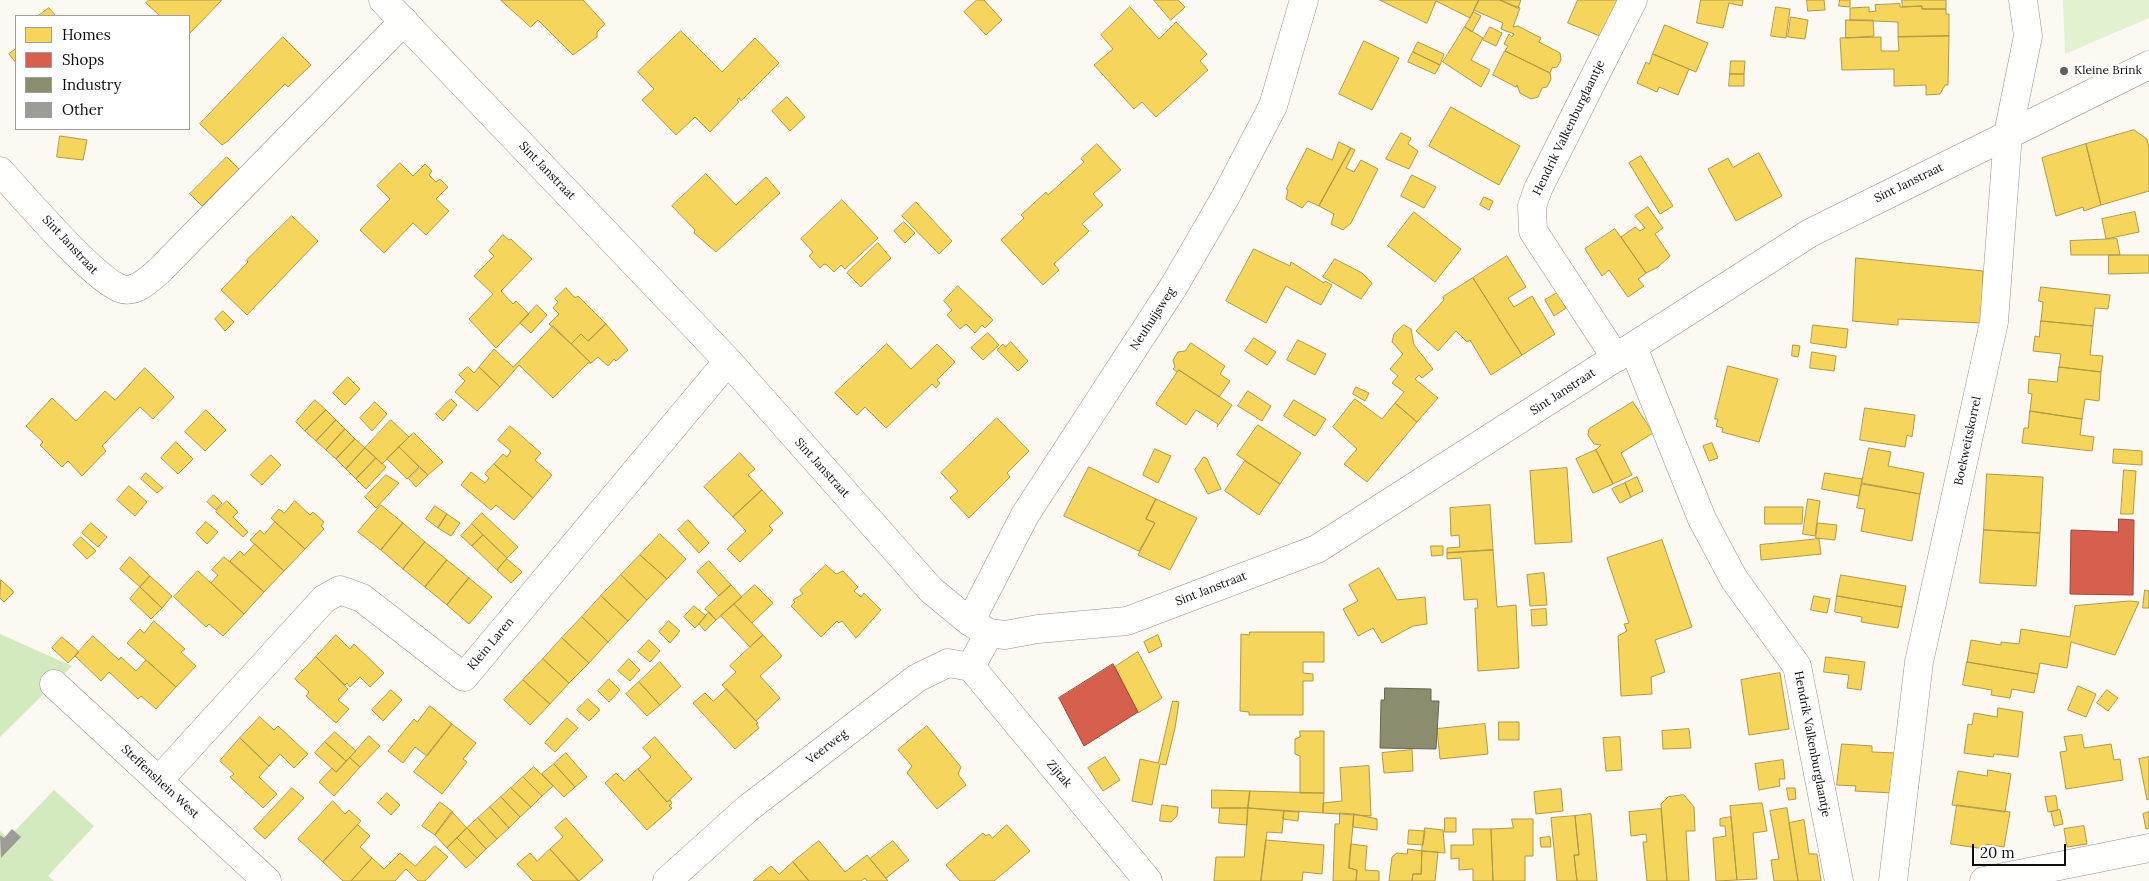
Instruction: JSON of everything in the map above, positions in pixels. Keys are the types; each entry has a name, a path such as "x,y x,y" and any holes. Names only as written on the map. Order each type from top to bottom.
{"street":[{"name":"Sint Janstraat","path":"383,0 728,362 931,590 980,627 1005,635 1038,629 1127,622 1317,549 1810,233 2149,65"},
{"name":"Neuhuijsweg","path":"980,627 1025,514 1174,286 1226,196 1273,106 1304,0"},
{"name":"Hendrik Valkenburglaantje","path":"1633,0 1538,189 1532,206 1533,231 1625,353 1702,519 1734,580 1797,666 1839,881"},
{"name":"Boekweitskorrel","path":"1894,881 1919,662 1994,322 2008,134 2028,36 2023,0"},
{"name":"Sint Janstraat","path":"0,171 101,278 123,289 142,285 161,269 404,21"},
{"name":"Klein Laren","path":"158,780 324,599 340,590 362,598 464,677 728,362"},
{"path":"971,667 980,627"},
{"name":"Veerweg","path":"667,881 747,809 917,678 948,663 971,667"},
{"name":"Zijtak","path":"971,667 1148,881"},
{"name":"Steffenshein West","path":"54,684 266,881"},
{"path":"1984,881 2149,848"}],"green space":[{"path":"2063,0 2149,0 2149,18 2065,54"},
{"path":"0,634 72,666 0,737"},
{"path":"54,790 94,826 48,876 54,881 0,881 0,831 8,838"}],"building: Homes":[{"path":"149,0 222,0 190,33 190,15 159,15 146,3"},
{"path":"501,0 583,0 605,24 597,32 597,37 573,55 538,20 531,27"},
{"path":"977,0 984,0 1002,20 986,35 964,12"},
{"path":"1154,0 1178,0 1185,7 1171,20"},
{"path":"1380,0 1479,0 1470,18 1436,1 1427,23"},
{"path":"1479,0 1500,0 1520,8 1513,27 1518,26 1541,38 1539,42 1560,53 1561,60 1557,67 1552,68 1550,73 1505,51 1508,46 1504,44 1509,34 1512,37 1514,34 1501,29 1503,23 1474,10"},
{"path":"1500,0 1521,0 1518,8"},
{"path":"1578,0 1621,0 1605,38 1568,23"},
{"path":"1701,0 1743,0 1742,6 1729,3 1723,28 1697,23"},
{"path":"1807,0 1824,0 1825,10 1808,11"},
{"path":"1840,0 1850,0 1850,7 1839,6"},
{"path":"1902,0 1946,0 1946,9 1922,9 1922,6 1903,7"},
{"path":"1900,4 1900,7 1922,6 1922,9 1946,9 1946,14 1949,14 1949,36 1898,37 1898,22 1850,20 1850,8 1869,7 1869,12 1876,11 1875,5"},
{"path":"1130,7 1159,39 1176,22 1207,54 1200,61 1208,70 1156,117 1142,102 1134,109 1094,65 1113,49 1101,35"},
{"path":"1776,7 1790,9 1786,38 1771,36"},
{"path":"49,8 55,15 39,15"},
{"path":"1474,12 1481,16 1472,32 1465,27"},
{"path":"1791,17 1808,20 1805,39 1788,37"},
{"path":"1846,20 1873,20 1874,36 1846,38"},
{"path":"1665,25 1708,43 1696,72 1653,54"},
{"path":"1465,27 1483,38 1471,60 1490,70 1481,87 1443,62"},
{"path":"1490,27 1502,33 1496,46 1483,40"},
{"path":"681,31 722,72 755,38 779,63 741,101 739,98 737,100 739,102 710,132 695,117 676,135 642,100 654,89 638,72"},
{"path":"1949,36 1948,85 1945,85 1940,94 1926,95 1926,85 1894,86 1894,69 1842,70 1840,38 1881,37 1881,51 1899,51 1898,37"},
{"path":"283,37 311,65 288,87 285,84 222,145 200,124"},
{"path":"1364,41 1399,58 1372,110 1339,94"},
{"path":"1418,42 1444,54 1440,65 1413,52"},
{"path":"15,50 15,62 9,54"},
{"path":"1505,51 1550,73 1551,79 1547,87 1542,88 1538,97 1531,99 1520,93 1517,85 1516,87 1493,75"},
{"path":"1413,52 1440,65 1435,74 1408,62"},
{"path":"1653,54 1689,69 1678,95 1659,87 1657,92 1637,83 1646,62 1649,64"},
{"path":"1731,61 1745,61 1744,74 1730,74"},
{"path":"1730,74 1744,74 1744,86 1729,86"},
{"path":"787,97 805,117 790,131 772,111"},
{"path":"1451,107 1520,146 1499,185 1429,146"},
{"path":"2134,130 2147,139 2149,148 2149,191 2101,205 2086,144"},
{"path":"1401,133 1411,138 1408,144 1418,151 1409,169 1386,159"},
{"path":"60,136 87,140 83,160 57,157"},
{"path":"1339,142 1351,148 1319,206 1308,201 1302,208 1286,199 1288,190 1286,189 1307,148 1332,160"},
{"path":"1097,144 1121,170 1093,194 1103,205 1082,224 1089,231 1054,264 1059,270 1043,285 1001,240 1024,218 1021,215 1046,192 1048,195 1084,162 1081,159"},
{"path":"2086,144 2101,205 2084,211 2083,207 2056,216 2042,158"},
{"path":"1351,148 1355,150 1346,168 1354,172 1361,160 1378,169 1351,223 1343,230 1331,224 1334,214 1319,206"},
{"path":"1759,153 1782,196 1736,221 1708,169 1728,158 1733,167"},
{"path":"1641,156 1673,206 1660,214 1629,163"},
{"path":"227,157 239,169 202,206 190,194"},
{"path":"400,163 413,176 425,164 432,171 429,175 436,182 440,179 448,187 436,199 449,211 426,235 413,223 384,253 360,230 390,199 377,186"},
{"path":"706,174 736,205 766,177 780,193 716,252 694,233 695,230 672,206"},
{"path":"1412,175 1436,187 1424,208 1401,196"},
{"path":"1484,197 1493,201 1489,210 1480,205"},
{"path":"842,200 878,238 845,269 841,265 834,272 824,264 820,268 809,256 813,252 801,239"},
{"path":"916,202 952,241 939,254 902,216"},
{"path":"1648,207 1663,228 1655,234 1670,256 1658,267 1646,273 1621,237 1635,227 1640,231 1645,228 1635,216"},
{"path":"1414,212 1461,249 1435,282 1388,246"},
{"path":"2135,212 2139,232 2106,239 2102,219"},
{"path":"292,216 318,241 247,315 221,290 248,262 247,260"},
{"path":"904,222 915,233 905,243 894,231"},
{"path":"1615,229 1646,273 1638,279 1644,286 1628,297 1609,270 1602,276 1585,249"},
{"path":"503,235 509,240 511,239 532,259 501,291 513,304 516,301 529,314 496,348 469,319 493,294 474,276 494,256 489,251"},
{"path":"2117,239 2120,255 2071,255 2070,241"},
{"path":"878,243 891,258 861,287 847,273"},
{"path":"1254,249 1290,266 1291,262 1324,283 1325,281 1332,285 1321,305 1286,286 1266,323 1226,301"},
{"path":"2109,255 2149,255 2149,273 2109,274"},
{"path":"1507,256 1526,287 1508,298 1514,307 1532,296 1555,334 1522,355 1473,278"},
{"path":"1856,258 1983,271 1982,323 1898,319 1898,325 1853,321"},
{"path":"1335,259 1362,273 1372,283 1361,299 1323,277"},
{"path":"1473,278 1522,355 1491,375 1470,340 1467,342 1456,331 1438,351 1416,331 1444,300 1443,297"},
{"path":"958,286 993,320 985,328 982,325 975,333 966,324 960,329 947,315 952,310 944,301"},
{"path":"2041,287 2110,295 2108,309 2095,308 2093,326 2041,321 2043,302 2039,301"},
{"path":"566,288 575,298 578,296 606,324 588,341 581,334 571,344 549,324 559,314 553,308 558,302 555,299"},
{"path":"1557,293 1566,308 1554,316 1545,300"},
{"path":"537,305 547,315 531,333 520,323"},
{"path":"223,311 234,322 225,331 215,319"},
{"path":"2041,321 2093,326 2090,355 2103,356 2101,372 2059,367 2061,354 2033,351 2035,336 2039,337"},
{"path":"606,324 628,350 616,361 614,359 608,366 598,357 591,363 571,344 581,334 588,341"},
{"path":"1404,325 1411,329 1414,345 1433,369 1422,378 1419,375 1415,379 1438,398 1417,422 1395,403 1404,392 1392,383 1398,376 1390,369 1403,354 1392,342 1394,334"},
{"path":"1813,325 1848,329 1846,348 1811,343"},
{"path":"553,326 591,363 588,363 553,398 519,365 500,387 479,367 494,349 513,367"},
{"path":"988,333 999,345 983,360 971,348"},
{"path":"1254,338 1276,352 1267,365 1245,351"},
{"path":"1298,340 1326,354 1315,375 1287,360"},
{"path":"1011,342 1028,361 1018,371 997,350 1003,344 1005,347"},
{"path":"1191,343 1225,366 1220,374 1230,381 1219,397 1179,370 1177,372 1173,369 1175,367 1173,360 1178,352 1185,351"},
{"path":"887,344 911,369 937,344 955,362 937,380 940,383 936,388 932,384 886,428 865,407 857,415 835,393"},
{"path":"1793,345 1800,346 1798,357 1792,356"},
{"path":"1812,352 1836,356 1834,371 1810,368"},
{"path":"1728,366 1778,379 1759,442 1722,432 1723,428 1716,426 1718,419 1715,419"},
{"path":"468,367 474,373 479,367 500,387 477,411 455,392 465,381 459,375"},
{"path":"2059,367 2101,372 2099,401 2085,399 2082,419 2030,411 2032,394 2028,393 2029,379 2057,382"},
{"path":"145,368 174,397 153,419 140,407 102,446 106,451 82,476 68,461 62,467 40,445 43,442 26,426 52,398 76,421 105,391 115,400"},
{"path":"1179,370 1232,405 1217,427 1218,424 1196,410 1186,425 1156,404"},
{"path":"348,377 360,389 345,405 333,393"},
{"path":"1356,387 1369,393 1365,401 1353,394"},
{"path":"1248,391 1271,406 1262,421 1238,406"},
{"path":"451,399 457,405 443,421 436,414"},
{"path":"1355,399 1382,419 1395,403 1417,422 1367,482 1344,464 1357,449 1333,427"},
{"path":"315,400 326,410 305,431 296,422"},
{"path":"1294,400 1326,419 1315,436 1284,416"},
{"path":"375,402 387,414 372,431 360,418"},
{"path":"1633,402 1653,433 1621,453 1632,475 1613,484 1596,450 1601,445 1594,444 1588,435 1589,429"},
{"path":"1865,408 1915,415 1912,437 1907,435 1905,447 1860,440"},
{"path":"206,410 226,430 205,451 185,432"},
{"path":"326,410 336,420 316,441 305,431"},
{"path":"2030,411 2082,419 2080,435 2094,437 2092,451 2022,443 2024,428 2028,428"},
{"path":"997,418 1029,451 1007,473 1010,477 969,518 950,498 958,491 941,473"},
{"path":"336,420 345,429 326,450 316,441"},
{"path":"391,420 409,437 382,464 365,448"},
{"path":"1258,425 1301,453 1280,484 1237,455"},
{"path":"510,426 541,453 535,460 552,475 533,498 494,464 503,454 507,457 511,451 498,440"},
{"path":"345,429 355,439 336,459 326,450"},
{"path":"414,433 443,462 428,475 399,447"},
{"path":"355,439 365,448 346,469 336,459"},
{"path":"176,442 193,459 178,474 161,458"},
{"path":"1712,443 1718,458 1709,461 1703,446"},
{"path":"399,447 419,467 407,479 387,459"},
{"path":"365,448 376,458 356,479 346,469"},
{"path":"1869,448 1891,452 1888,466 1924,473 1920,494 1862,483"},
{"path":"1155,449 1171,456 1158,483 1143,475"},
{"path":"2114,449 2142,451 2142,465 2113,463"},
{"path":"1596,450 1613,484 1593,493 1576,459"},
{"path":"740,453 755,469 748,475 762,490 733,517 704,487"},
{"path":"271,455 281,465 262,485 251,475"},
{"path":"1204,457 1207,459 1221,489 1208,494 1195,470"},
{"path":"376,458 386,467 366,489 356,479"},
{"path":"1245,461 1280,484 1259,515 1225,491"},
{"path":"494,464 533,498 514,520 496,505 491,510 461,485 471,472 485,483 489,478 485,474"},
{"path":"1089,467 1156,499 1146,519 1155,523 1139,551 1064,516"},
{"path":"420,468 428,475 416,487 409,479"},
{"path":"1567,468 1572,542 1535,544 1530,471"},
{"path":"2124,470 2136,471 2133,514 2121,514"},
{"path":"146,473 163,488 157,493 141,479"},
{"path":"1825,473 1862,479 1859,496 1822,489"},
{"path":"1987,474 2043,477 2040,533 1984,530"},
{"path":"386,475 399,483 376,508 365,497"},
{"path":"1637,477 1643,491 1631,497 1625,483"},
{"path":"1625,483 1631,497 1620,503 1612,489"},
{"path":"1862,484 1920,494 1912,541 1861,531 1865,509 1857,508"},
{"path":"129,486 147,502 135,516 117,500"},
{"path":"762,490 783,513 769,526 773,530 740,562 727,549 746,531 733,517"},
{"path":"214,495 222,503 216,510 207,502"},
{"path":"1156,499 1197,518 1170,570 1138,555 1155,523 1146,519"},
{"path":"1808,499 1820,501 1815,536 1803,534"},
{"path":"227,501 238,512 233,517 248,532 243,537 216,512"},
{"path":"295,501 310,515 313,512 324,522 321,526 324,529 305,549 271,518 279,509 284,513"},
{"path":"381,505 403,523 381,550 358,532"},
{"path":"1490,505 1493,550 1447,553 1447,548 1460,547 1459,535 1451,536 1450,508"},
{"path":"435,506 447,514 438,528 426,519"},
{"path":"1765,507 1803,507 1802,524 1765,524"},
{"path":"482,513 518,547 507,558 472,524"},
{"path":"447,514 460,523 451,536 438,528"},
{"path":"688,520 709,543 699,553 678,530"},
{"path":"206,522 218,532 207,544 196,533"},
{"path":"275,522 305,549 284,571 250,540 260,530 264,534"},
{"path":"91,523 107,537 98,547 82,533"},
{"path":"403,523 425,542 403,569 381,550"},
{"path":"1818,523 1837,525 1835,540 1816,538"},
{"path":"472,524 483,535 472,546 461,536"},
{"path":"1984,530 2040,533 2036,586 1980,583"},
{"path":"660,534 686,559 667,579 640,555"},
{"path":"483,535 507,558 497,570 472,546"},
{"path":"81,537 96,551 87,559 73,545"},
{"path":"1819,539 1821,554 1761,560 1760,545"},
{"path":"1662,540 1692,627 1655,640 1665,672 1651,677 1652,694 1621,696 1618,636 1627,631 1624,624 1629,623 1607,558"},
{"path":"425,542 447,560 425,587 403,569"},
{"path":"255,544 284,571 264,592 230,561 240,551 244,555"},
{"path":"1431,546 1443,546 1443,555 1432,556"},
{"path":"1493,550 1497,607 1516,605 1519,668 1478,671 1475,608 1478,608 1477,599 1464,600 1461,558 1447,559 1447,553"},
{"path":"640,555 667,579 647,600 621,575"},
{"path":"130,557 150,576 140,587 120,569"},
{"path":"224,557 264,592 244,614 211,583 218,575 212,570"},
{"path":"507,559 522,572 511,583 497,570"},
{"path":"447,560 469,578 447,605 425,587"},
{"path":"709,561 731,585 719,596 697,572"},
{"path":"826,565 836,574 843,571 858,587 854,591 861,597 864,593 881,610 856,638 842,621 839,623 837,621 821,637 791,606 795,602 793,600 803,594 800,590"},
{"path":"1379,568 1397,600 1425,597 1427,624 1413,626 1382,643 1373,628 1358,636 1343,609 1358,601 1349,585"},
{"path":"198,571 244,614 223,636 209,624 206,627 174,597"},
{"path":"1544,573 1547,605 1530,606 1527,575"},
{"path":"621,575 647,600 628,621 601,596"},
{"path":"1841,575 1906,586 1902,607 1837,596"},
{"path":"150,576 172,596 162,608 140,587"},
{"path":"469,578 492,597 469,624 447,605"},
{"path":"1,580 14,592 4,602 0,598"},
{"path":"731,585 742,597 716,620 705,609"},
{"path":"755,585 773,603 752,623 734,604"},
{"path":"140,587 162,608 151,619 130,599"},
{"path":"2145,590 2149,591 2149,608 2143,608"},
{"path":"601,596 628,621 608,642 582,617"},
{"path":"1814,596 1830,599 1827,613 1811,610"},
{"path":"1837,596 1902,607 1898,628 1861,622 1862,617 1835,612"},
{"path":"2130,601 2139,602 2115,655 2071,642 2067,668 2040,663 2038,674 1967,662 1971,640 2001,645 2001,642 2019,644 2021,629 2070,637 2075,606"},
{"path":"734,604 763,635 750,647 721,616"},
{"path":"694,606 706,616 695,628 684,617"},
{"path":"1546,609 1547,625 1532,626 1531,610"},
{"path":"709,612 716,620 705,631 699,624"},
{"path":"582,617 608,642 589,663 562,638"},
{"path":"154,621 185,649 181,652 196,666 176,687 127,643 140,629 144,633"},
{"path":"669,621 680,631 670,643 659,632"},
{"path":"1250,632 1324,632 1324,662 1303,662 1303,673 1313,674 1313,681 1303,681 1303,715 1249,715 1249,712 1240,711 1241,634 1249,635"},
{"path":"336,635 350,649 354,644 384,673 370,687 360,677 350,687 347,683 345,685 316,657"},
{"path":"763,635 782,656 760,676 780,698 756,721 722,685 736,672 730,666"},
{"path":"1158,635 1162,646 1149,653 1144,642"},
{"path":"93,636 119,660 121,657 136,671 146,660 176,687 156,709 141,696 138,699 109,672 101,681 75,656"},
{"path":"62,637 79,652 68,663 52,648"},
{"path":"562,638 589,663 569,683 543,659"},
{"path":"649,640 660,651 650,662 638,652"},
{"path":"1138,652 1162,698 1138,713 1115,667"},
{"path":"316,657 348,689 338,700 349,709 336,723 306,696 309,692 295,679"},
{"path":"1826,657 1865,662 1861,690 1847,688 1849,675 1824,672"},
{"path":"543,659 569,683 550,704 523,680"},
{"path":"629,659 640,670 630,681 618,671"},
{"path":"660,662 681,686 660,705 639,682"},
{"path":"1967,662 2038,674 2034,693 2012,689 2010,698 1991,695 1992,690 1963,685"},
{"path":"1780,673 1789,729 1749,735 1741,680"},
{"path":"609,679 620,690 609,702 598,691"},
{"path":"523,680 550,704 530,725 504,700"},
{"path":"639,682 660,705 647,716 626,694"},
{"path":"2078,686 2096,694 2086,717 2068,710"},
{"path":"727,689 758,723 756,724 759,728 735,749 693,703 705,693 713,701"},
{"path":"391,690 402,700 383,721 372,710"},
{"path":"2107,690 2118,698 2108,711 2097,703"},
{"path":"588,699 600,710 589,721 577,710"},
{"path":"1173,701 1179,702 1175,728 1166,765 1160,764 1152,805 1132,801 1140,759 1158,763"},
{"path":"430,706 452,724 427,756 415,747 403,763 388,751 414,719 417,722"},
{"path":"1998,708 2023,712 2018,757 1994,754 1993,757 1964,753 1968,724 1972,725 1974,713 1997,717"},
{"path":"260,717 274,730 278,726 308,754 294,768 280,754 269,766 240,738"},
{"path":"567,718 578,728 555,752 545,743"},
{"path":"1499,722 1519,722 1519,740 1499,740"},
{"path":"452,724 476,743 463,759 467,762 442,794 414,772"},
{"path":"1485,724 1488,754 1440,759 1437,729"},
{"path":"927,726 961,767 958,774 966,785 937,809 907,773 912,766 898,750"},
{"path":"1689,729 1691,748 1663,749 1662,731"},
{"path":"1300,731 1324,731 1324,793 1300,793 1300,756 1295,754 1295,739 1300,737"},
{"path":"335,732 356,751 346,761 325,742"},
{"path":"2082,735 2084,748 2111,744 2114,760 2120,759 2123,780 2066,789 2060,752 2067,751 2064,737"},
{"path":"369,736 380,746 360,767 350,758"},
{"path":"655,737 692,779 667,802 638,769 651,757 643,748"},
{"path":"1620,737 1622,770 1606,771 1603,738"},
{"path":"240,738 269,766 259,777 277,794 263,808 230,777 234,774 220,761"},
{"path":"325,742 346,761 336,772 315,753"},
{"path":"1842,744 1872,746 1872,752 1896,753 1893,793 1855,791 1856,786 1837,785"},
{"path":"1412,750 1413,771 1384,773 1382,753"},
{"path":"566,753 587,777 575,787 554,764"},
{"path":"1105,757 1120,780 1103,791 1088,768"},
{"path":"2149,757 2149,799 2147,800 2139,759"},
{"path":"350,758 360,767 334,796 319,782 332,768 336,772"},
{"path":"1783,760 1785,779 1779,779 1780,786 1759,790 1755,764"},
{"path":"554,764 575,787 564,797 542,774"},
{"path":"1369,766 1371,816 1323,813 1323,803 1342,801 1340,768"},
{"path":"534,767 553,786 542,796 523,777"},
{"path":"638,769 667,802 670,800 672,803 669,806 672,808 647,830 605,783 616,773 624,781"},
{"path":"1988,770 2011,774 2005,812 1952,805 1958,771 1987,776"},
{"path":"523,777 542,796 531,807 511,788"},
{"path":"292,788 304,798 265,839 254,829"},
{"path":"511,788 531,807 520,817 501,797"},
{"path":"1787,788 1795,788 1796,799 1789,800"},
{"path":"1561,789 1563,811 1536,814 1534,792"},
{"path":"1212,790 1250,791 1248,808 1212,808"},
{"path":"1250,791 1324,793 1323,813 1248,808"},
{"path":"387,793 400,805 391,815 378,803"},
{"path":"1684,795 1694,807 1695,831 1686,831 1689,881 1667,881 1661,804 1668,797"},
{"path":"2056,796 2058,810 2048,812 2045,797"},
{"path":"501,797 520,817 509,828 490,807"},
{"path":"333,801 345,814 349,810 361,821 323,862 298,839"},
{"path":"440,802 453,812 435,835 422,826"},
{"path":"1762,803 1767,831 1753,833 1757,879 1737,880 1730,806"},
{"path":"1162,805 1178,807 1177,816 1171,822 1160,821"},
{"path":"1957,805 2010,812 2004,847 1986,844 1985,849 1951,844"},
{"path":"490,807 509,828 497,839 478,818"},
{"path":"1220,808 1248,808 1247,825 1219,823"},
{"path":"1248,808 1284,811 1282,833 1267,832 1261,881 1214,881 1216,857 1244,857"},
{"path":"1787,808 1798,881 1774,881 1771,860 1779,859 1770,811"},
{"path":"1661,809 1667,881 1647,881 1643,842 1647,842 1646,834 1631,836 1629,812"},
{"path":"2060,810 2063,824 2054,826 2051,812"},
{"path":"1284,811 1299,812 1298,821 1283,819"},
{"path":"452,812 467,828 447,848 435,835"},
{"path":"2149,812 2149,828 2146,829 2143,814"},
{"path":"1340,813 1354,814 1349,868 1357,870 1356,881 1333,881 1335,824 1339,824"},
{"path":"1354,814 1377,819 1377,830 1353,827"},
{"path":"1591,814 1597,881 1577,881 1574,855 1579,855 1575,816"},
{"path":"1575,816 1579,855 1574,855 1577,881 1557,881 1551,818"},
{"path":"1731,817 1737,880 1716,881 1713,838 1726,836 1725,826 1720,826 1720,819"},
{"path":"478,818 497,839 486,849 467,828"},
{"path":"566,818 603,860 579,881 550,849 563,837 555,828"},
{"path":"1445,818 1456,818 1456,832 1445,832"},
{"path":"1512,819 1533,819 1533,856 1525,856 1525,881 1493,881 1491,829 1513,828"},
{"path":"1804,820 1809,854 1817,854 1821,881 1798,881 1789,823"},
{"path":"358,825 370,836 360,847 372,858 351,881 343,881 323,862"},
{"path":"1007,825 1030,851 994,881 960,881 946,865 983,833 986,836 989,834 992,838"},
{"path":"2084,826 2087,844 2067,847 2064,829"},
{"path":"467,828 486,849 477,858 457,838"},
{"path":"1425,828 1443,830 1445,853 1422,851"},
{"path":"1473,829 1491,829 1493,881 1473,881 1473,869 1459,870 1459,858 1451,859 1451,845 1473,845"},
{"path":"1409,830 1425,831 1423,845 1408,844"},
{"path":"1550,837 1551,847 1541,847 1540,838"},
{"path":"457,838 477,858 466,868 447,848"},
{"path":"1266,840 1324,845 1322,874 1303,872 1302,881 1261,881"},
{"path":"819,841 845,872 867,855 888,881 867,881 865,878 861,881 809,881 793,862"},
{"path":"893,841 909,860 886,878 870,859"},
{"path":"1351,844 1367,846 1365,870 1379,871 1379,881 1356,881 1357,870 1349,868"},
{"path":"435,846 448,857 425,881 418,881 406,869 395,881 351,881 372,858 384,869 400,853 415,866"},
{"path":"550,849 578,881 533,881 517,864 530,853 537,861"},
{"path":"1408,849 1422,851 1421,874 1413,874 1412,881 1389,881 1392,857 1397,853 1407,854"},
{"path":"1422,851 1438,852 1435,881 1412,881 1413,874 1421,874"},
{"path":"793,862 809,881 753,881 771,866 779,874"}],"building: Shops":[{"path":"2119,519 2134,520 2133,595 2070,594 2071,530 2118,532"},
{"path":"1113,664 1138,712 1084,746 1059,698"}],"building: Industry":[{"path":"1385,688 1431,689 1431,701 1439,701 1436,749 1380,748 1381,700 1384,700"}],"building: Other":[{"path":"12,829 21,837 1,858 0,835 4,838"}],"place":[{"name":"Kleine Brink","path":"2064,71"}]}
